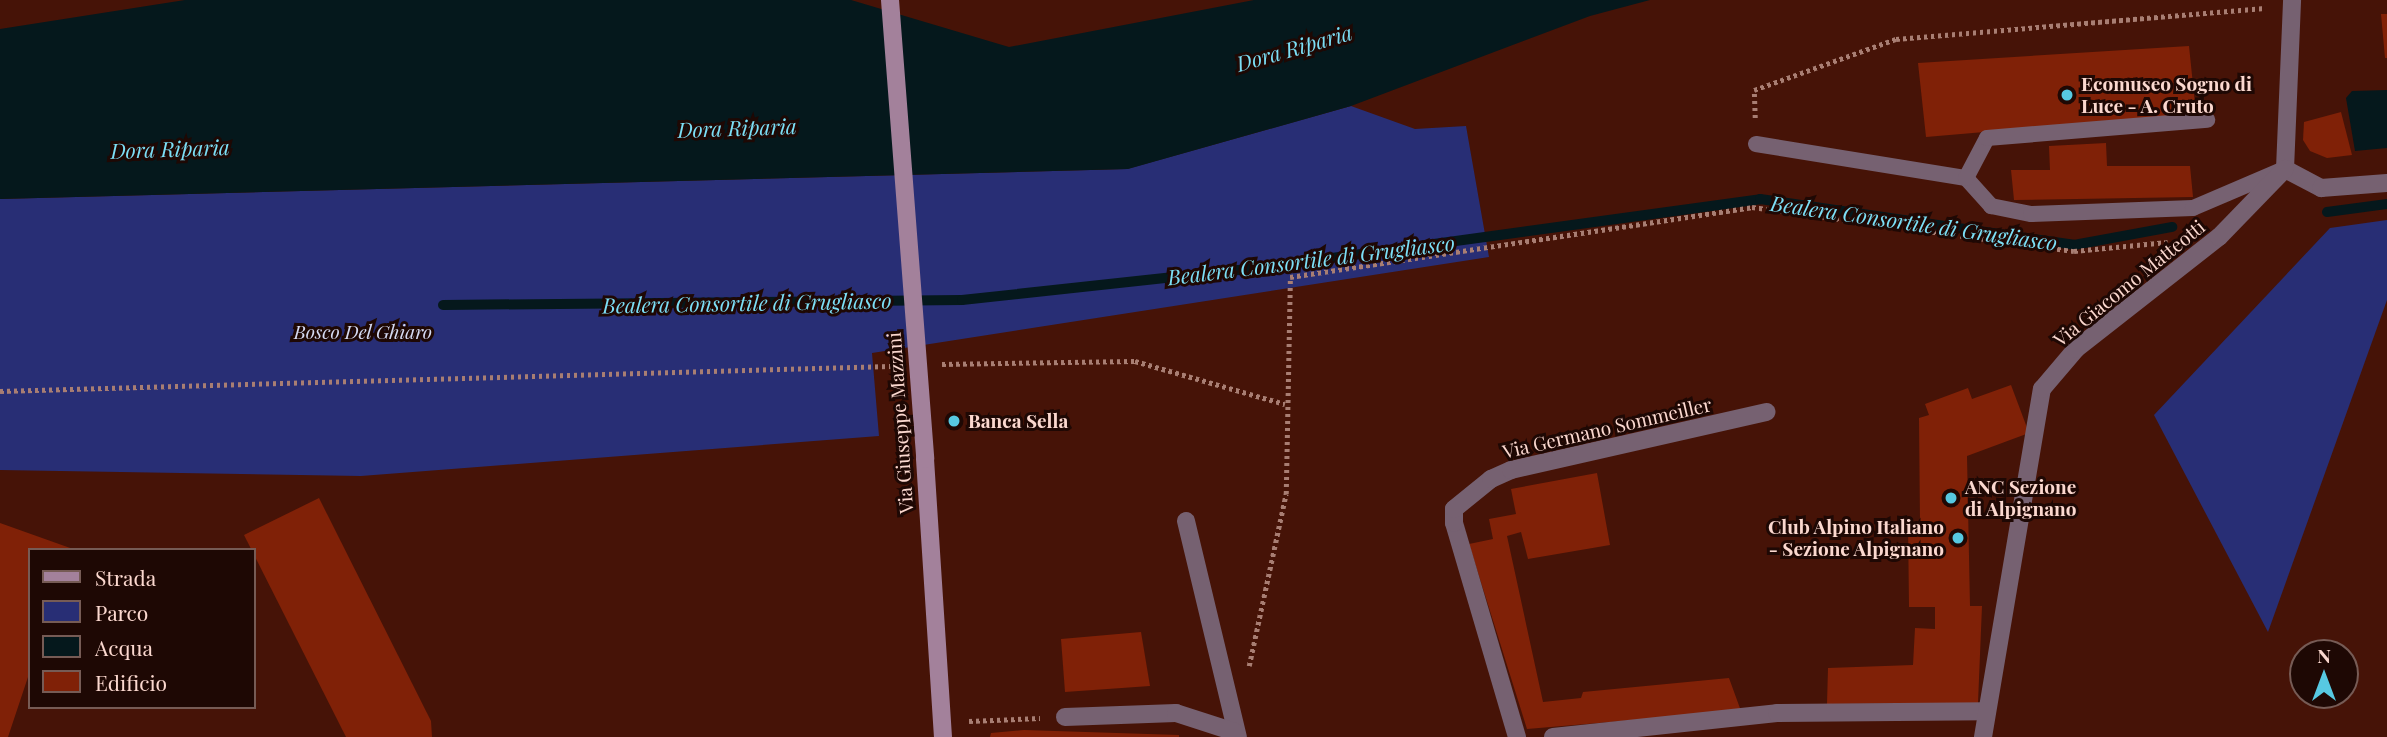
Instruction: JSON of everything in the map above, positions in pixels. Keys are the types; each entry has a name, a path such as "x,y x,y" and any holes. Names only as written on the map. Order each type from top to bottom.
{"street":[{"name":"Via Giuseppe Mazzini","path":"890,0 943,737"},
{"path":"2292,0 2285,169 2321,188 2387,183"},
{"name":"Via Giacomo Matteotti","path":"1983,737 2027,491 2042,389 2076,349 2219,237 2285,169"},
{"name":"Via Germano Sommeiller","path":"1517,737 1454,523 1454,509 1491,479 1511,470 1766,412"},
{"path":"1186,521 1237,734"},
{"path":"1553,737 1777,713 1986,711"},
{"path":"1065,717 1176,713 1237,734"},
{"name":"Via Giuseppe Mazzini","path":"934,737 940,717"}],"lane":[{"path":"1966,178 1987,138 2207,120"},
{"path":"1756,144 1966,178 1991,206 2031,214 2193,208 2285,169"}],"path":[{"path":"1756,144 1754,90 1896,39 2265,8"},
{"path":"1246,679 1286,494 1285,404 1290,277 1752,207 2074,251 2219,237"},
{"path":"942,364 1135,361 1285,404"},
{"path":"0,391 876,366"},
{"path":"973,722 1065,717"}],"green space":[{"name":"Bosco Del Ghiaro","path":"1351,106 1415,129 1466,126 1489,257 872,353 879,436 361,476 0,470 0,199 1127,169"},
{"path":"2387,220 2387,300 2268,632 2154,415 2330,228"}],"water":[{"name":"Dora Riparia","path":"185,0 851,0 1009,47 1254,0 1650,0 1590,16 1351,106 1128,169 0,199 0,29"},
{"path":"2387,90 2387,148 2355,151 2346,98 2352,91"}],"building":[{"path":"2381,14 2387,14 2387,58 2385,58"},
{"path":"2189,46 2196,114 1926,137 1918,63"},
{"path":"2341,112 2352,155 2327,158 2310,151 2303,140 2304,122"},
{"path":"2106,143 2107,166 2190,166 2193,197 2014,200 2011,170 2050,170 2049,146"},
{"path":"2011,385 2029,433 1967,456 1970,606 1982,606 1978,703 1827,704 1828,668 1913,665 1915,628 1935,629 1935,607 1909,607 1908,523 1920,523 1919,418 1929,415 1925,404 1968,388 1972,399"},
{"path":"1597,473 1610,545 1528,559 1521,532 1507,536 1543,702 1581,698 1583,692 1729,678 1741,711 1527,729 1469,544 1493,539 1489,519 1516,514 1511,489"},
{"path":"319,498 431,721 432,737 346,737 256,559 256,548 251,548 244,535"},
{"path":"0,523 70,548 28,548 28,677 8,737 0,737"},
{"path":"1141,632 1150,686 1065,692 1061,639"},
{"path":"1024,730 1179,737 990,737 991,733"}],"waterway":[{"name":"Bealera Consortile di Grugliasco","path":"443,305 962,300 1266,267 1760,199 2074,245 2172,227"},
{"name":"Bealera Consortile di Grugliasco","path":"2327,212 2387,204"}],"place":[{"name":"Ecomuseo Sogno di Luce - A. Cruto","path":"2067,95"},
{"name":"Banca Sella","path":"954,421"},
{"name":"ANC Sezione di Alpignano","path":"1951,498"},
{"name":"Club Alpino Italiano - Sezione Alpignano","path":"1958,538"}]}
